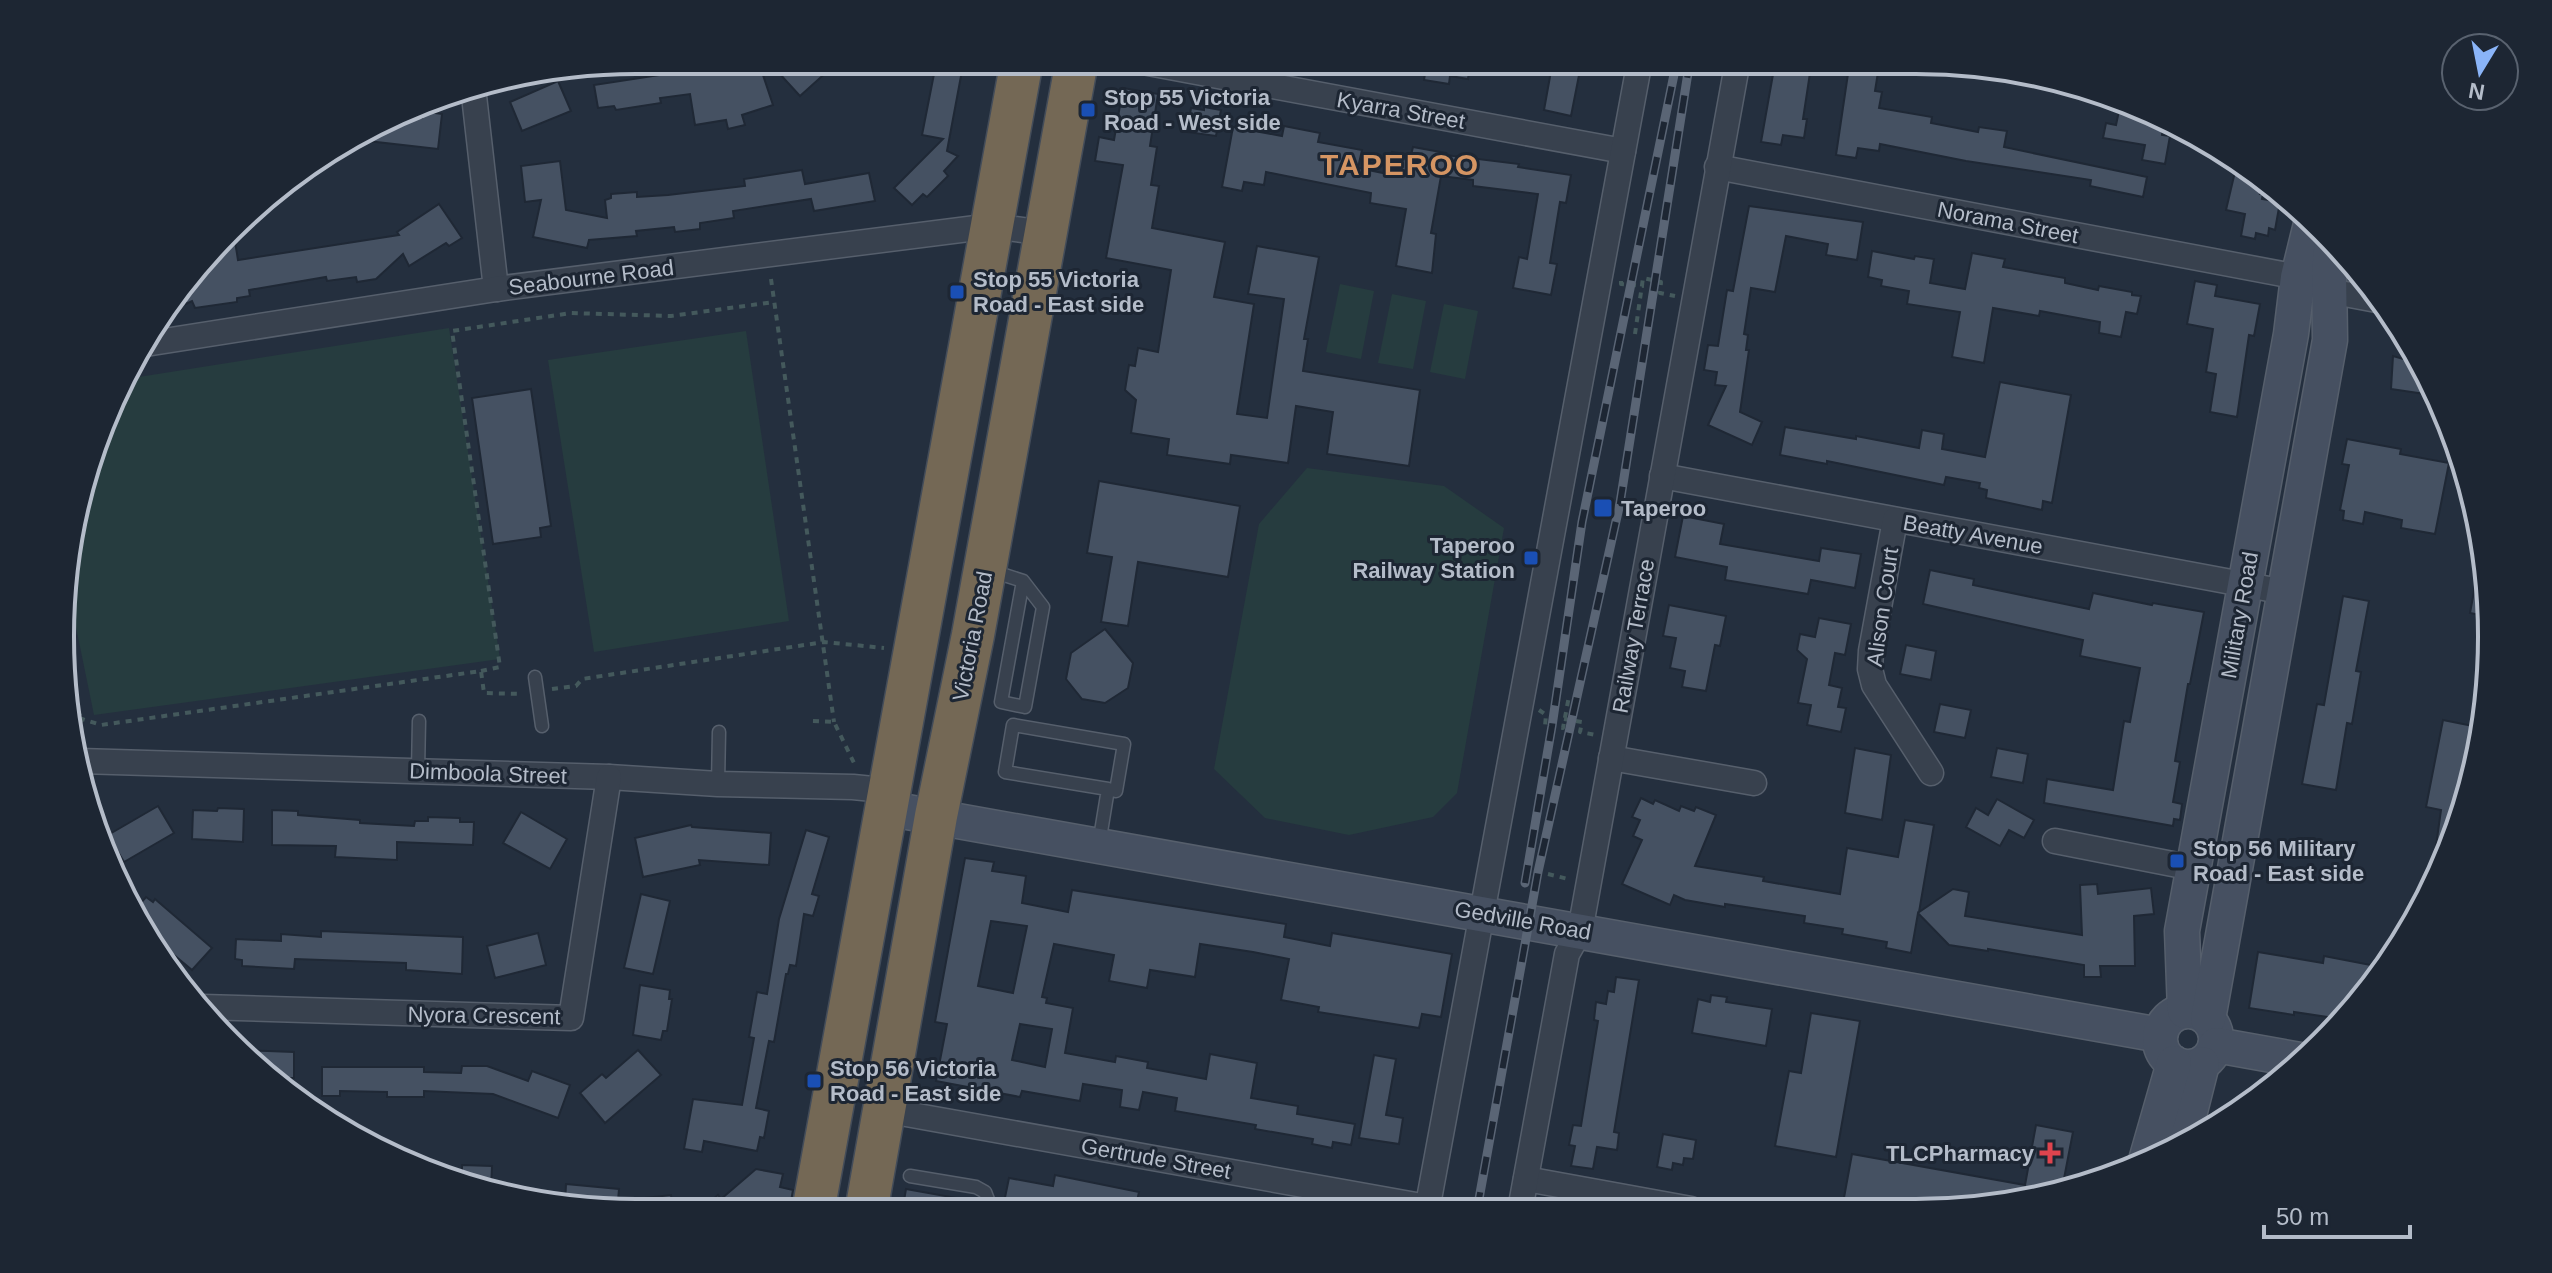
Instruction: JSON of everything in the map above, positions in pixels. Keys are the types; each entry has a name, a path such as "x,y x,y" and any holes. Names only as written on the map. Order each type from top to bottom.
{"highway":[{"path":"815,1199 1019,74"},
{"name":"Victoria Road","path":"868,1199 936,816 1004,575 1044,233 1074,74"}],"street":[{"name":"Kyarra Street","path":"1208,74 1623,151"},
{"path":"1429,1199 1637,74"},
{"name":"Railway Terrace","path":"1522,1199 1567,954 1580,931 1735,74"},
{"path":"474,98 496,289"},
{"name":"Norama Street","path":"1717,167 2298,277"},
{"name":"Seabourne Road","path":"157,342 496,289 992,226 1044,233"},
{"name":"Military Road","path":"2151,1147 2191,1039 2182,931 2291,334 2298,277 2308,235"},
{"name":"Military Road","path":"2183,1131 2191,1039 2285,592 2330,340 2331,258"},
{"path":"2329,291 2365,298"},
{"name":"Beatty Avenue","path":"1662,476 2285,592"},
{"name":"Alison Court","path":"1895,520 1870,669 1874,685 1931,773"},
{"name":"Dimboola Street","path":"86,750 418,771 873,789 885,808"},
{"path":"1611,758 1754,783"},
{"name":"Nyora Crescent","path":"214,1007 571,1018 609,777"},
{"name":"Gedville Road","path":"885,808 2288,1058"},
{"path":"2055,841 2193,868"},
{"name":"Gertrude Street","path":"884,1110 1377,1199"},
{"path":"1526,1179 1636,1199"}],"lane":[{"path":"1004,575 1043,607 1025,707 1001,702 1004,575"},
{"path":"535,677 542,726"},
{"path":"418,771 419,721"},
{"path":"1013,725 1124,744 1116,791 1108,789 1005,772 1013,725"},
{"path":"718,784 719,732"},
{"path":"1099,844 1108,789"},
{"path":"910,1176 976,1187 985,1192 988,1199"}],"path":[{"path":"1635,334 1643,278 1661,282"},
{"path":"771,279 834,722 858,772"},
{"path":"1621,284 1644,286"},
{"path":"80,715 82,719 101,725 500,667 452,331 571,313 671,316 774,302"},
{"path":"549,690 576,686 582,679 824,642 884,648"},
{"path":"481,671 484,693 528,694"},
{"path":"1521,703 1546,715 1545,726 1563,728 1569,696"},
{"path":"1564,719 1582,722 1580,732 1595,735 1598,722 1617,725"},
{"path":"813,721 834,722"},
{"path":"1548,874 1569,879 1567,886"}],"green space":[{"path":"1340,284 1374,291 1361,359 1326,352"},
{"path":"1392,294 1426,301 1413,369 1378,363"},
{"path":"1444,304 1478,311 1465,379 1430,372"},
{"path":"449,328 500,659 94,715 74,620 79,563 93,491 104,456 138,377"},
{"path":"746,331 789,621 594,652 548,360"},
{"path":"1307,468 1444,486 1504,528 1457,793 1433,817 1349,835 1265,818 1214,769 1259,524"}],"building":[{"path":"666,74 763,74 773,105 742,115 745,125 728,129 726,120 695,125 690,94 660,98 661,103 616,110 614,106 598,108 594,85"},
{"path":"780,74 824,74 800,96"},
{"path":"934,74 961,74 947,151 958,156 944,171 948,176 927,197 923,194 912,205 894,188 943,139 922,135"},
{"path":"1425,74 1469,74 1468,79 1450,76 1449,84 1424,80"},
{"path":"1550,74 1579,74 1571,116 1544,110"},
{"path":"1773,74 1810,74 1803,119 1807,119 1804,138 1783,135 1781,145 1761,142"},
{"path":"1848,74 1878,74 1875,91 1882,92 1879,108 1932,117 1931,123 1978,132 1979,127 2007,131 2004,147 2147,177 2143,197 2090,186 2091,180 1880,144 1879,151 1858,148 1856,158 1836,155"},
{"path":"558,81 571,111 522,131 510,102"},
{"path":"1123,88 1158,94 1150,146 1157,147 1151,185 1159,186 1152,228 1225,242 1214,297 1254,304 1237,414 1267,418 1284,299 1248,294 1257,246 1319,257 1304,339 1308,339 1303,371 1420,390 1409,466 1327,454 1333,412 1296,406 1288,463 1231,455 1230,464 1167,455 1169,439 1131,433 1136,400 1125,390 1129,365 1135,366 1138,348 1158,352 1171,270 1106,258 1123,165 1095,161 1099,137 1114,140"},
{"path":"1204,107 1221,110 1216,136 1187,132 1191,108 1204,110"},
{"path":"2119,112 2162,131 2162,135 2170,136 2165,164 2142,160 2145,145 2103,138 2106,123 2116,125"},
{"path":"433,113 442,114 438,149 370,141 419,118"},
{"path":"1284,126 1320,133 1318,142 1362,150 1358,168 1388,174 1392,152 1411,155 1413,147 1571,175 1566,203 1560,202 1550,263 1557,264 1551,295 1513,288 1519,257 1527,259 1538,194 1473,186 1473,180 1441,176 1431,233 1436,234 1432,273 1396,266 1406,209 1370,203 1371,193 1266,172 1264,185 1244,182 1242,191 1222,187 1233,127 1282,136"},
{"path":"560,161 566,210 607,218 605,200 611,198 611,194 637,192 637,197 745,186 744,179 802,170 805,184 869,173 875,201 814,211 811,199 733,211 734,218 700,223 700,229 675,232 674,227 636,231 637,236 589,240 587,248 533,237 541,200 525,202 521,166"},
{"path":"2235,174 2263,194 2262,199 2270,200 2279,208 2275,230 2269,228 2268,236 2256,233 2255,239 2241,236 2245,214 2226,210"},
{"path":"439,204 462,238 449,246 446,243 409,266 403,254 376,279 357,282 356,277 327,281 326,277 249,290 250,296 237,298 237,302 195,308 192,301 186,304 190,294 235,243 238,260 399,235 397,232"},
{"path":"1749,206 1863,222 1857,260 1826,255 1828,244 1786,236 1775,292 1751,288 1744,334 1748,335 1746,350 1749,350 1740,412 1762,422 1752,445 1708,425 1726,386 1715,385 1717,372 1704,370 1708,345 1718,346 1727,290 1733,291"},
{"path":"1872,251 1914,259 1915,256 1934,259 1930,283 1965,289 1972,253 2005,259 2003,267 2065,278 2065,283 2098,290 2099,286 2141,296 2137,314 2126,312 2121,337 2099,333 2100,322 2040,311 2039,316 1993,308 1984,363 1952,357 1960,312 1907,304 1909,291 1881,286 1882,280 1868,277"},
{"path":"2195,281 2217,285 2215,296 2260,304 2254,336 2249,335 2237,417 2210,412 2216,374 2206,372 2213,329 2187,324"},
{"path":"2403,355 2423,394 2391,389 2393,356 2403,359"},
{"path":"2000,382 2071,395 2052,503 2043,501 2042,510 1986,498 1987,490 1979,488 1980,483 1946,477 1944,485 1827,461 1827,464 1780,455 1785,427 1919,448 1922,430 1944,434 1942,449 1985,457"},
{"path":"531,389 551,526 540,528 541,537 493,544 472,398"},
{"path":"2347,439 2401,449 2400,454 2449,463 2435,534 2401,528 2402,520 2365,512 2363,524 2343,520 2344,511 2340,510 2349,465 2342,464"},
{"path":"1099,481 1240,506 1228,577 1138,562 1128,626 1101,622 1112,557 1087,553"},
{"path":"1683,516 1724,524 1720,544 1819,561 1821,548 1861,554 1855,588 1811,580 1808,594 1725,580 1727,567 1675,557"},
{"path":"1930,570 1974,579 1973,585 2089,609 2093,593 2204,612 2175,761 2180,762 2173,802 2182,804 2180,820 2174,819 2173,826 2044,803 2047,779 2113,790 2124,721 2130,722 2140,668 2080,656 2083,640 1923,604"},
{"path":"2475,584 2477,614 2470,613"},
{"path":"2343,596 2369,601 2356,671 2361,672 2352,724 2347,723 2336,790 2302,784 2317,704 2324,705"},
{"path":"1669,605 1726,616 1720,646 1715,645 1706,691 1682,687 1685,671 1670,668 1676,638 1663,636"},
{"path":"1819,618 1851,624 1845,655 1835,653 1829,685 1842,688 1838,707 1846,708 1841,732 1807,725 1811,705 1798,703 1807,659 1797,650 1800,634 1815,637"},
{"path":"1105,629 1133,663 1128,688 1105,703 1082,699 1066,679 1071,653"},
{"path":"1906,645 1936,651 1931,680 1900,674"},
{"path":"1940,704 1971,710 1965,738 1934,732"},
{"path":"2443,720 2470,725 2459,782 2435,851 2441,810 2426,807"},
{"path":"1855,748 1891,755 1882,820 1845,813"},
{"path":"1997,748 2028,754 2023,783 1991,777"},
{"path":"1641,798 1653,804 1655,800 1679,811 1681,806 1694,811 1696,807 1716,815 1695,866 1840,894 1847,848 1898,857 1905,820 1934,825 1919,912 1953,889 1969,892 1965,916 2082,935 2080,885 2097,884 2098,894 2151,888 2154,914 2134,916 2135,966 2100,966 2101,977 2084,977 2084,965 1949,945 1918,913 1911,953 1886,948 1887,942 1842,934 1843,929 1804,923 1805,916 1725,904 1725,907 1674,895 1670,905 1622,884 1642,840 1633,836 1640,820 1632,817"},
{"path":"1997,799 2034,820 2024,838 2009,830 2000,846 1966,827 1976,808 1988,815"},
{"path":"158,806 174,833 124,862 110,834"},
{"path":"218,808 244,809 243,842 192,839 193,810 217,811"},
{"path":"272,810 360,820 360,823 414,826 415,821 428,821 428,817 460,818 460,822 474,822 473,845 397,842 397,860 335,857 336,846 272,845"},
{"path":"521,812 567,839 550,869 503,843"},
{"path":"691,825 771,833 769,865 699,860 700,865 643,877 635,838"},
{"path":"806,830 829,837 812,894 819,896 813,916 804,914 796,966 790,965 786,974 774,1042 769,1041 756,1108 769,1111 764,1138 760,1137 757,1151 704,1141 702,1152 684,1149 693,1099 742,1105 754,1038 749,1037 757,992 767,994 779,919"},
{"path":"965,858 994,862 992,871 1026,876 1022,903 1068,912 1072,890 1286,924 1284,937 1330,946 1332,933 1452,954 1441,1017 1422,1014 1419,1028 1318,1012 1319,1007 1281,1000 1289,959 1200,944 1195,977 1150,970 1147,988 1109,981 1114,955 1054,944 1042,997 1047,998 1046,1003 1073,1008 1065,1053 1115,1062 1116,1056 1148,1062 1147,1068 1206,1079 1210,1054 1257,1063 1251,1098 1298,1106 1297,1114 1355,1124 1351,1145 1333,1142 1332,1148 1312,1144 1313,1139 1255,1129 1256,1125 1175,1111 1177,1098 1143,1092 1139,1110 1120,1107 1122,1090 1083,1084 1080,1101 1022,1091 1020,1097 936,1081 947,1024 935,1022","holes":["991,921 1027,926 1013,993 978,986","1020,1024 1052,1029 1045,1067 1012,1060"]},
{"path":"641,894 670,901 653,974 624,968"},
{"path":"146,897 153,902 155,899 212,948 192,970 172,953 141,903"},
{"path":"321,931 463,937 462,974 406,970 406,963 295,959 294,969 242,966 242,960 235,959 236,939 281,941 281,934 321,937"},
{"path":"538,933 546,965 495,978 487,946"},
{"path":"2258,952 2323,963 2324,956 2372,965 2329,1017 2249,1008"},
{"path":"1616,977 1639,980 1614,1132 1619,1133 1617,1150 1597,1147 1593,1169 1571,1166 1575,1146 1569,1145 1573,1125 1581,1126 1598,1021 1594,1020 1596,1002 1606,1004 1608,991 1614,992"},
{"path":"640,985 670,990 669,999 672,999 667,1031 663,1031 661,1040 633,1035"},
{"path":"1711,995 1727,997 1726,1002 1772,1009 1766,1046 1692,1033 1698,999 1710,1002"},
{"path":"1811,1013 1860,1021 1836,1157 1775,1146 1789,1071 1801,1073"},
{"path":"638,1050 661,1075 605,1123 580,1093 602,1074 606,1078"},
{"path":"257,1051 294,1052 294,1078 288,1078"},
{"path":"1374,1055 1396,1059 1386,1115 1403,1118 1399,1144 1359,1138"},
{"path":"462,1066 487,1066 528,1081 532,1071 570,1085 558,1118 493,1094 424,1091 424,1097 387,1097 387,1092 340,1091 340,1096 322,1096 322,1067 424,1067 424,1072 461,1073"},
{"path":"2036,1125 2073,1132 2064,1179 2061,1180 1952,1198 1844,1199 1852,1154 2025,1185"},
{"path":"1663,1134 1696,1140 1693,1159 1684,1158 1683,1165 1673,1163 1672,1170 1657,1167"},
{"path":"462,1165 492,1166 491,1180 491,1180 462,1171"},
{"path":"756,1169 783,1174 780,1187 793,1190 791,1199 721,1199"},
{"path":"1055,1175 1139,1192 1138,1199 1005,1199 1009,1178 1053,1186"},
{"path":"566,1184 619,1189 618,1199 565,1194"},
{"path":"906,1189 962,1199 904,1199"},
{"path":"671,1195 671,1199 636,1199"}],"railway":[{"path":"1525,883 1582,522 1674,74"},
{"path":"1479,1199 1538,872 1620,503 1688,74"}],"place":[{"name":"Stop 55 Victoria Road - West side","path":"1088,110"},
{"name":"Stop 55 Victoria Road - East side","path":"957,292"},
{"name":"Taperoo","path":"1603,508"},
{"name":"Taperoo Railway Station","path":"1531,558"},
{"name":"Stop 56 Military Road - East side","path":"2177,861"},
{"name":"Stop 56 Victoria Road - East side","path":"814,1081"},
{"name":"TLCPharmacy","path":"2050,1153"}],"district":[{"name":"TAPEROO","path":"1400,165"}]}
